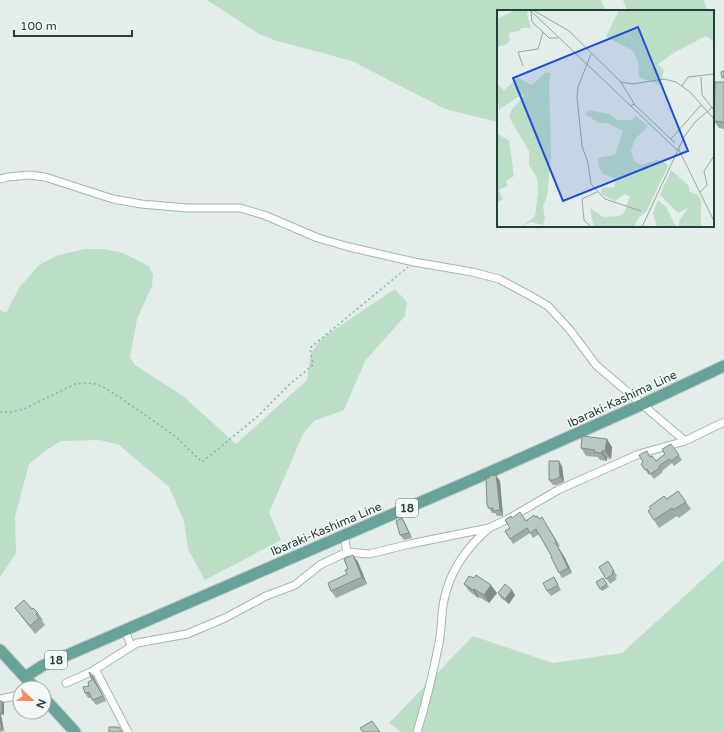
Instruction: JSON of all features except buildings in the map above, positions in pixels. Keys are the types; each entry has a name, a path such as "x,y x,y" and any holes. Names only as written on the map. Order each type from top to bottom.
{"main road":[{"name":"Ibaraki-Kashima Line","path":"25,677 42,666 344,536 643,404 724,366"},
{"path":"0,650 27,680"},
{"path":"52,707 75,732"}],"street":[{"path":"0,179 29,175 45,177 106,196 141,204 187,208 240,208 264,215 318,238 360,250 414,262 472,272 499,280 530,295 548,306 570,330 596,365 685,441"},
{"path":"417,732 429,690 439,641 444,600 448,587 460,560 479,536 489,528 510,518 558,490 639,454 685,441 724,422"},
{"path":"66,683 95,669 137,643 186,634 225,618 266,596 295,585 320,565 347,552 368,554 489,528"},
{"path":"344,536 347,552"},
{"path":"124,630 130,646"},
{"path":"95,669 128,732"},
{"path":"0,699 12,697"}],"path":[{"path":"0,412 12,412 24,409 75,384 96,384 122,399 175,436 202,462 257,417 290,384 312,365 310,348 414,262"}],"green space":[{"path":"207,0 601,0 606,10 497,10 497,122 445,109 352,61 277,41 259,34"},
{"path":"623,0 704,0 707,10 627,10"},
{"path":"84,249 104,249 123,253 149,266 153,275 152,286 137,319 130,357 135,365 183,396 236,444 307,380 311,353 322,338 395,289 407,302 405,316 365,361 344,410 314,421 303,434 269,513 281,540 205,580 188,549 184,521 169,487 119,445 100,440 61,441 45,451 29,464 15,517 16,553 0,577 0,310 6,313 19,288 39,265 56,256"},
{"path":"724,560 724,732 402,732 389,723 473,636 553,663 622,653"}]}
